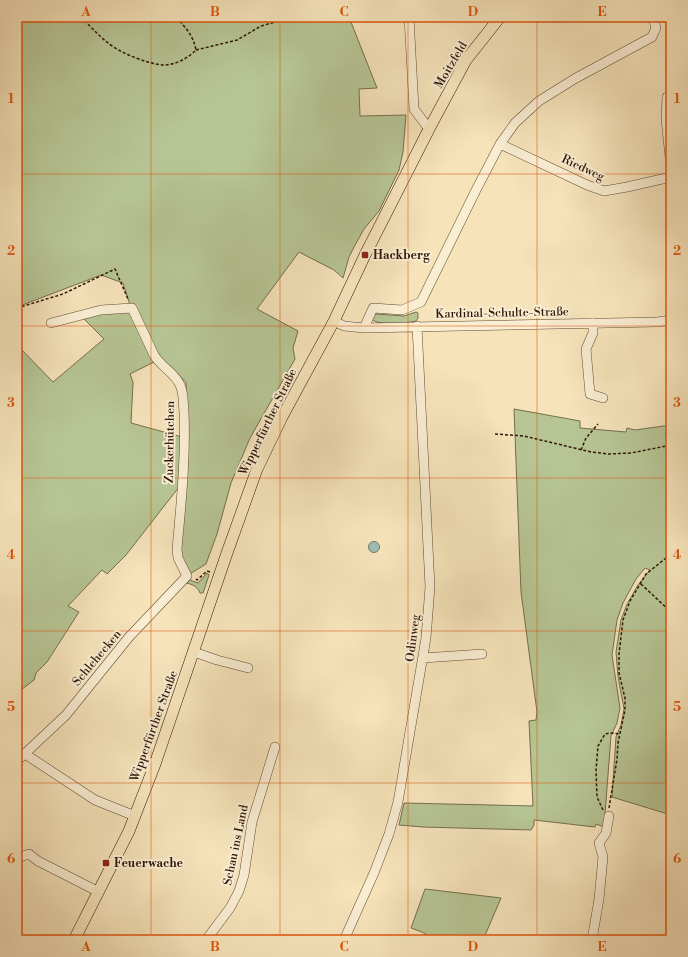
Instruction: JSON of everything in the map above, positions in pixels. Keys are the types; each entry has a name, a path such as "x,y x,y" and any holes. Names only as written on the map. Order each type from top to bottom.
{"main road":[{"name":"Moitzfeld","path":"429,129 466,60 500,17"},
{"name":"Wipperfürther Straße","path":"74,940 99,892 135,816 155,764 194,652 226,553 257,469 282,417 334,321 429,129"}],"street":[{"path":"409,17 414,109 429,129"},
{"path":"364,328 373,308 402,310 421,302 500,144 515,123 539,101 576,78 652,37 656,28 653,17"},
{"path":"667,97 666,119 671,167"},
{"name":"Riedweg","path":"500,144 587,185 604,191 627,188 671,177"},
{"path":"51,323 101,310 132,308"},
{"name":"Zuckerhütchen","path":"132,308 154,355 176,379 181,386 183,394 185,433 177,549 178,558 187,576"},
{"name":"Kardinal-Schulte-Straße","path":"334,321 344,326 364,328 656,322 671,320"},
{"path":"593,323 593,333 586,349 590,394 603,398"},
{"name":"Odinweg","path":"344,940 374,873 389,834 398,802 423,658 429,612 430,587 417,326"},
{"name":"Schlehecken","path":"17,761 66,715 130,637 187,576"},
{"path":"194,652 229,664 248,668"},
{"path":"423,658 482,654"},
{"name":"Schau ins Land","path":"206,940 230,908 239,891 244,875 252,822 275,748"},
{"path":"25,754 95,800 135,816"},
{"path":"592,940 599,900 603,857 599,843 606,834 608,816"},
{"path":"17,858 29,854 38,861 99,892"}],"path":[{"path":"81,17 93,30 110,44 143,60 163,65 174,63 190,56 196,50 237,40 261,26 275,22 280,17"},
{"path":"176,17 190,32 194,40 196,50"},
{"path":"17,308 63,294 115,269 132,308"},
{"path":"581,450 586,438 598,424"},
{"path":"495,434 524,436 596,453 615,454 631,453 670,445 666,434 671,426"},
{"path":"608,816 625,710 625,698 619,673 621,633 627,610 646,574 671,554"},
{"path":"197,580 207,571"},
{"path":"641,584 671,612"},
{"path":"608,816 597,797 596,770 598,746 605,734 620,734"}],"green space":[{"path":"17,17 349,17 377,88 359,89 360,116 406,115 403,152 399,170 379,211 364,229 354,247 349,257 343,278 334,270 299,252 257,309 298,331 293,348 295,359 250,438 231,483 217,534 206,564 188,575 180,556 187,430 186,382 160,359 130,374 133,382 131,423 182,437 179,487 126,555 107,574 102,570 68,606 79,612 47,662 36,673 34,680 17,693 17,345 53,382 104,339 79,314 130,305 123,283 101,275 17,307"},
{"path":"416,312 418,313 418,318 416,321 412,322 380,323 372,319 376,314 404,316"},
{"path":"514,409 580,421 580,428 626,432 627,428 635,430 671,425 671,815 612,797 616,737 621,725 624,709 618,677 616,652 621,620 627,604 638,585 650,570 645,568 636,579 623,603 617,620 612,655 620,708 617,723 611,736 604,827 596,824 595,827 534,820 534,825 531,830 399,825 404,803 533,806 529,721 536,720 537,712 521,592"},
{"path":"207,573 209,575 203,593 200,593 194,586 186,583 190,580 198,583"},
{"path":"425,889 501,898 483,940 435,940 422,932 411,928"}],"water":[{"path":"374,541 378,543 380,547 378,551 374,553 370,551 368,547 370,543"}],"waterway":[{"path":"17,141 17,151"}],"place":[{"name":"Hackberg","path":"365,255"},
{"name":"Feuerwache","path":"106,863"}]}
